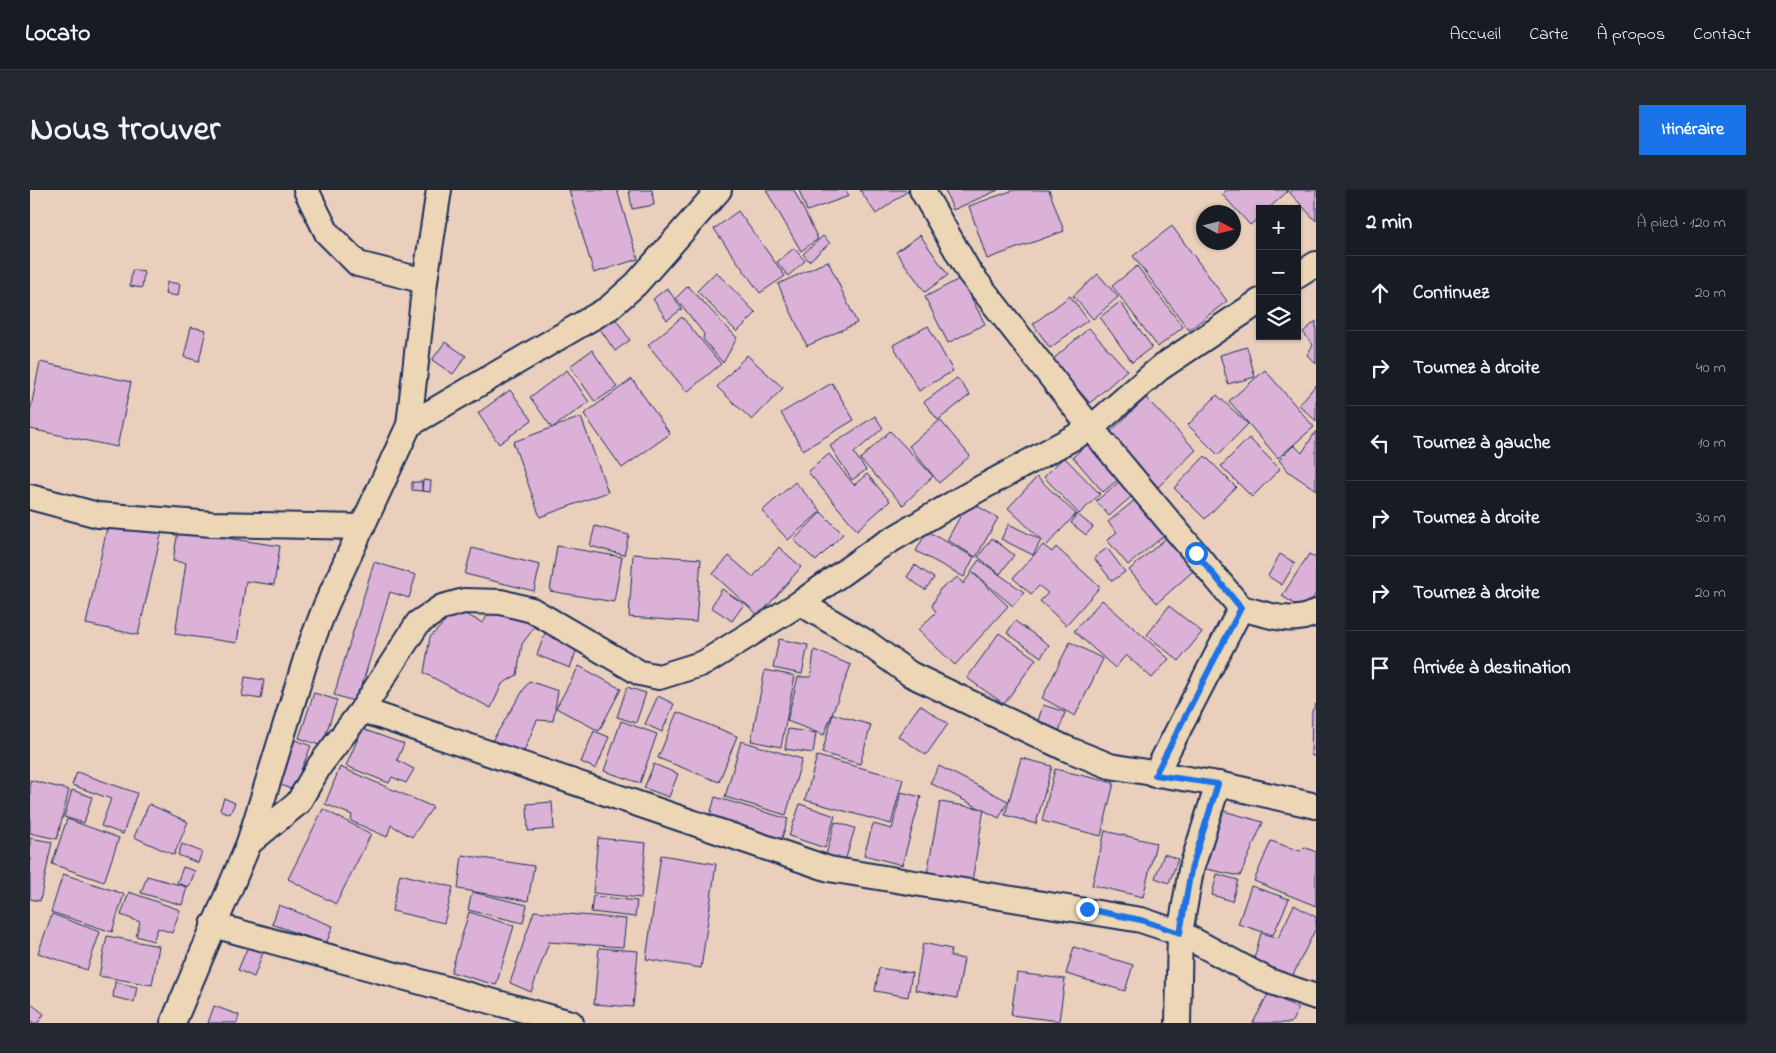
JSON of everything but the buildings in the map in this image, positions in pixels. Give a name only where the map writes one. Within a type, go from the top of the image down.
[{"type":"street","points":[[306,190],[327,233],[358,264],[425,281]]},
{"type":"street","points":[[173,1023],[249,843],[309,649],[409,425],[425,281],[439,190]]},
{"type":"street","points":[[409,425],[609,308],[636,284],[719,190]]},
{"type":"street","points":[[922,190],[969,272],[1091,428],[1241,608],[1290,620],[1305,618],[1316,612]]},
{"type":"street","points":[[1301,273],[1316,264]]},
{"type":"street","points":[[249,843],[298,803],[320,765],[362,710],[418,623],[442,607],[464,601],[501,602],[532,610],[640,673],[659,677],[704,663],[800,603],[876,548],[1091,428],[1160,368],[1256,304]]},
{"type":"street","points":[[30,497],[98,515],[212,524],[362,527]]},
{"type":"street","points":[[800,603],[866,642],[910,674],[1065,748],[1110,766],[1218,784],[1316,806]]},
{"type":"street","points":[[1155,775],[1241,608]]},
{"type":"street","points":[[362,710],[829,869],[1087,909],[1141,920],[1180,933],[1269,981],[1316,997]]},
{"type":"street","points":[[1178,1023],[1180,933],[1191,870],[1218,784]]},
{"type":"street","points":[[213,926],[570,1023]]},
{"type":"route","points":[[1087,909],[1141,920],[1180,933],[1191,870],[1218,784],[1155,775],[1241,608],[1196,553]]}]
